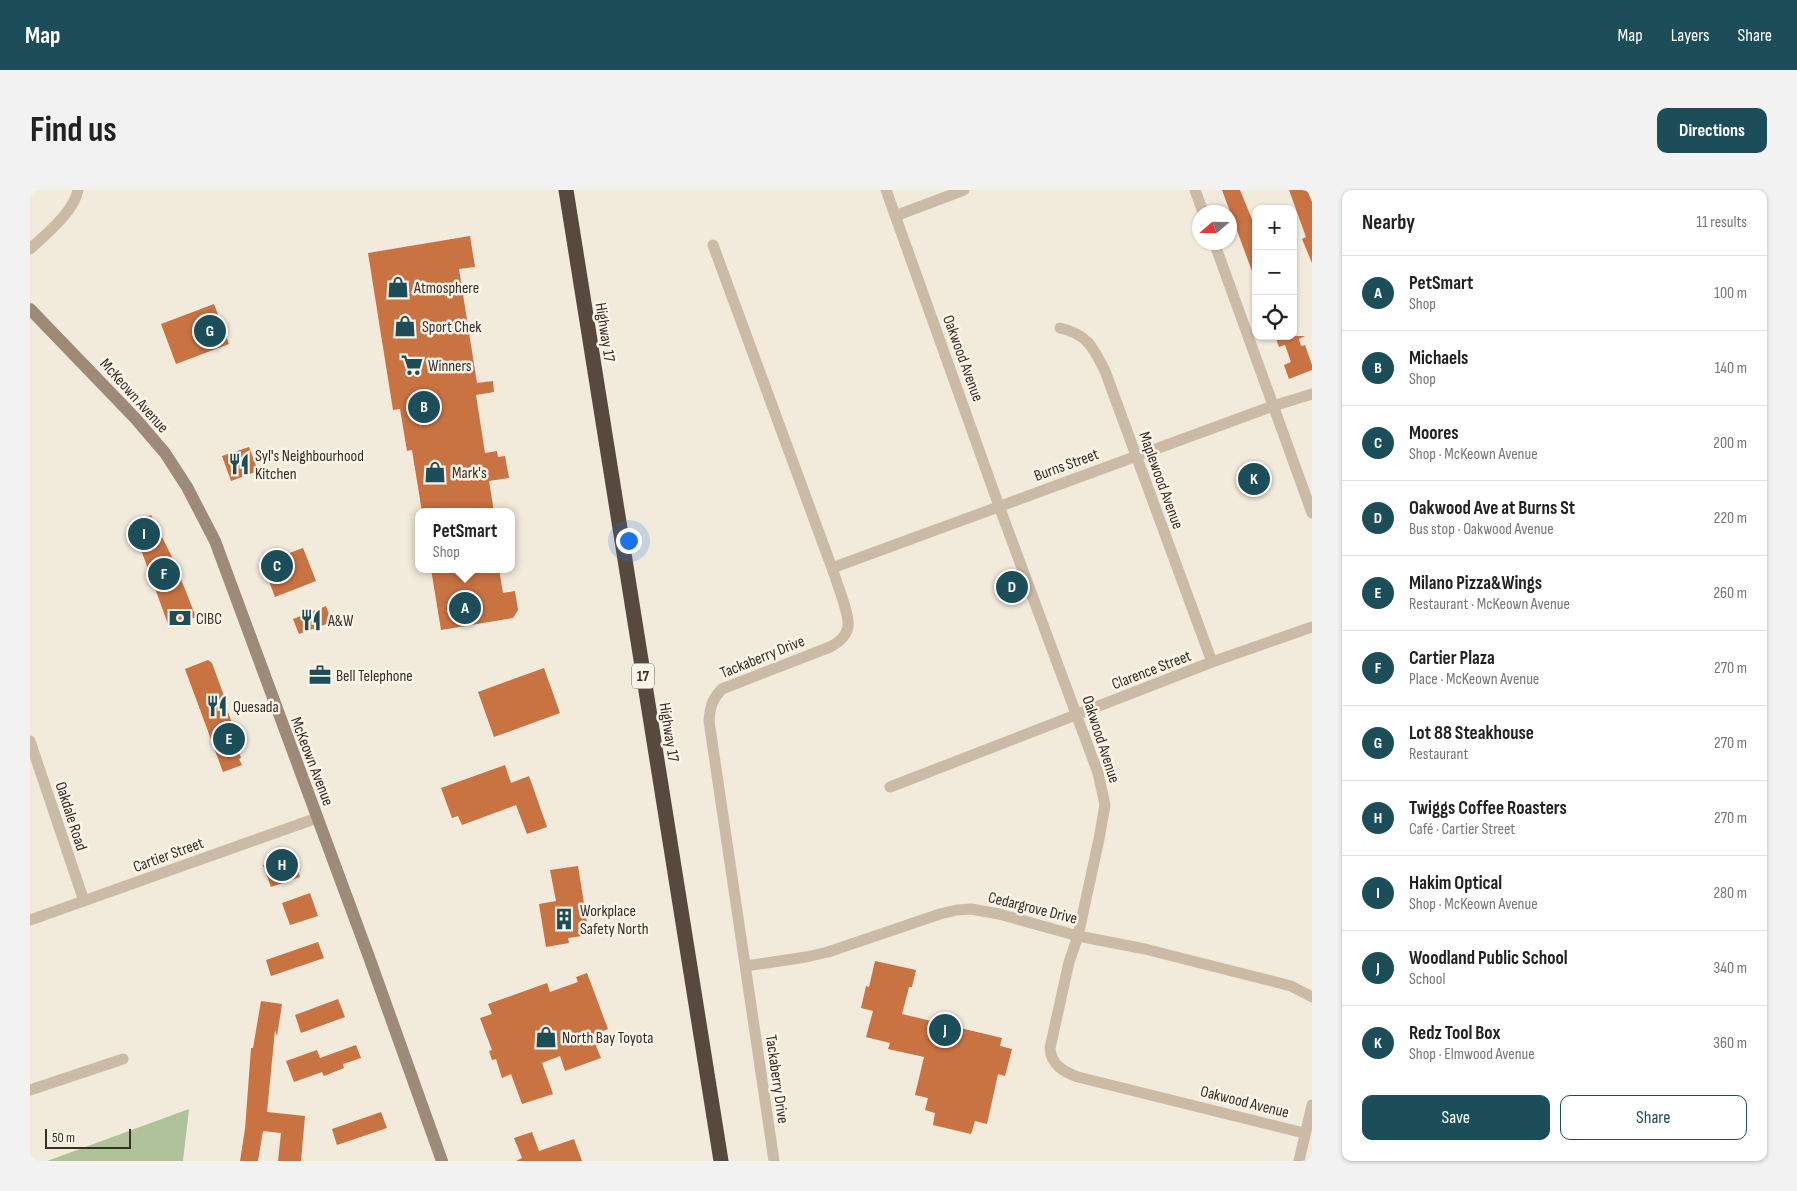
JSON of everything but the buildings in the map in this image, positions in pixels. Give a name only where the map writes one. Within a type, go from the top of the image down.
[{"type":"highway","name":"Highway 17","points":[[566,190],[721,1161]]},
{"type":"street","points":[[30,249],[61,220],[77,197],[78,190]]},
{"type":"street","name":"Oakwood Avenue","points":[[886,190],[999,506],[1078,714],[1098,773],[1105,805],[1078,936],[1069,962],[1050,1048],[1050,1056],[1064,1072],[1078,1077],[1304,1138]]},
{"type":"street","points":[[895,216],[964,190]]},
{"type":"street","points":[[1195,190],[1200,205]]},
{"type":"street","name":"Tackaberry Drive","points":[[713,245],[832,568],[849,626],[838,643],[730,684],[714,696],[711,703],[709,721],[774,1161]]},
{"type":"street","points":[[1217,250],[1312,513]]},
{"type":"street","name":"McKeown Avenue","points":[[30,309],[135,418],[165,453],[187,487],[214,541],[369,957],[442,1161]]},
{"type":"street","name":"Maplewood Avenue","points":[[1060,328],[1074,331],[1089,344],[1105,371],[1212,662]]},
{"type":"street","name":"Burns Street","points":[[832,568],[1273,406],[1312,394]]},
{"type":"street","name":"Clarence Street","points":[[890,787],[1212,662],[1312,627]]},
{"type":"street","name":"Oakdale Road","points":[[30,741],[33,758],[84,901]]},
{"type":"street","name":"Cartier Street","points":[[30,920],[317,818]]},
{"type":"street","name":"Cedargrove Drive","points":[[746,966],[806,958],[957,910],[970,909],[999,914],[1078,936],[1145,949],[1264,979],[1291,986],[1312,997]]},
{"type":"street","points":[[30,1090],[123,1059]]},
{"type":"street","points":[[1299,1161],[1312,1105]]},
{"type":"street","points":[[1304,1138],[1312,1152]]},
{"type":"green space","points":[[189,1109],[183,1161],[47,1161]]},
{"type":"place","name":"Atmosphere","points":[[398,287]]},
{"type":"place","name":"Sport Chek","points":[[405,326]]},
{"type":"place","name":"Lot 88 Steakhouse","points":[[210,331]]},
{"type":"place","name":"Winners","points":[[412,365]]},
{"type":"place","name":"Michaels","points":[[424,407]]},
{"type":"place","name":"Syl's Neighbourhood Kitchen","points":[[239,464]]},
{"type":"place","name":"Mark's","points":[[435,472]]},
{"type":"place","name":"Redz Tool Box","points":[[1254,479]]},
{"type":"place","name":"Hakim Optical","points":[[144,534]]},
{"type":"place","name":"Moores","points":[[277,566]]},
{"type":"place","name":"Cartier Plaza","points":[[164,574]]},
{"type":"place","name":"Oakwood Ave at Burns St","points":[[1012,587]]},
{"type":"place","name":"PetSmart","points":[[465,608]]},
{"type":"place","name":"CIBC","points":[[180,618]]},
{"type":"place","name":"A&W","points":[[311,620]]},
{"type":"place","name":"Bell Telephone","points":[[320,675]]},
{"type":"place","name":"Quesada","points":[[217,706]]},
{"type":"place","name":"Milano Pizza&Wings","points":[[229,739]]},
{"type":"place","name":"Twiggs Coffee Roasters","points":[[282,865]]},
{"type":"place","name":"Workplace Safety North","points":[[564,919]]},
{"type":"place","name":"Woodland Public School","points":[[945,1030]]},
{"type":"place","name":"North Bay Toyota","points":[[546,1037]]}]
